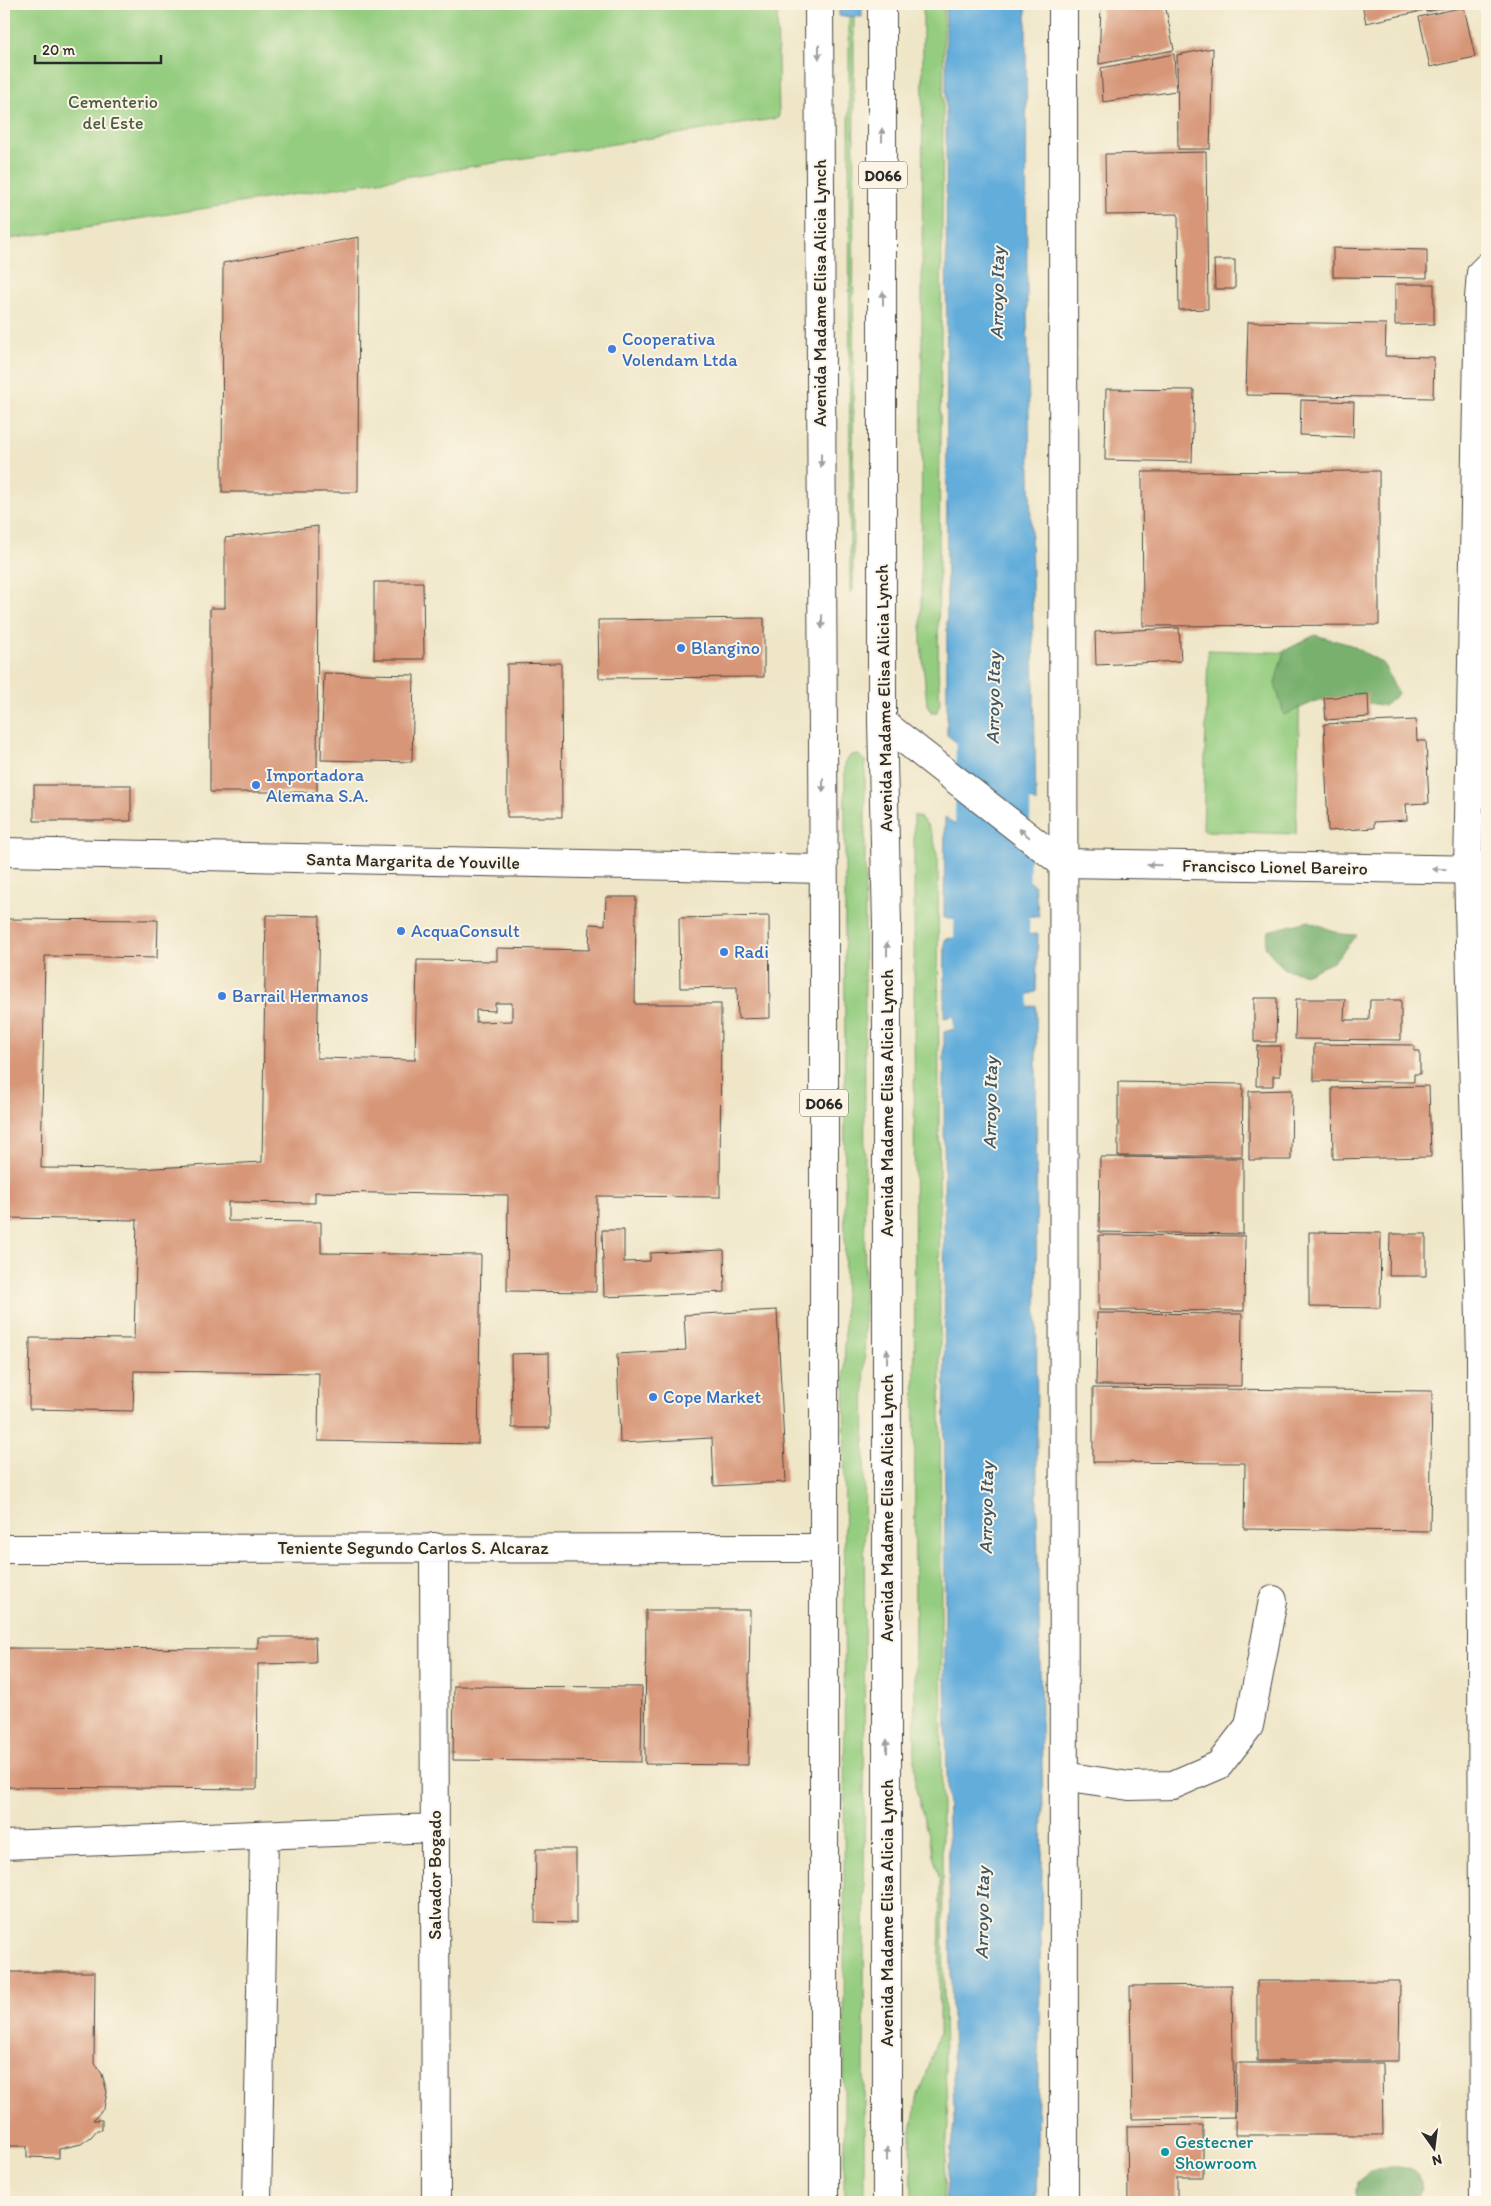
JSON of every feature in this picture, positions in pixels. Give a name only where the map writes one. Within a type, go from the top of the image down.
[{"type":"main road","name":"Avenida Madame Elisa Alicia Lynch","points":[[819,4],[823,869],[824,2202]]},
{"type":"main road","name":"Avenida Madame Elisa Alicia Lynch","points":[[882,4],[882,722],[888,923],[887,2202]]},
{"type":"main road","points":[[1064,4],[1062,863],[1064,2202]]},
{"type":"main road","points":[[1484,2202],[1484,1357],[1478,870],[1479,298],[1481,273],[1487,267]]},
{"type":"main road","points":[[882,722],[1062,863]]},
{"type":"main road","name":"Santa Margarita de Youville","points":[[4,852],[823,869]]},
{"type":"main road","name":"Francisco Lionel Bareiro","points":[[1062,863],[1478,870]]},
{"type":"main road","name":"Salvador Bogado","points":[[434,1547],[436,2202]]},
{"type":"main road","name":"Teniente Segundo Carlos S. Alcaraz","points":[[4,1549],[823,1548]]},
{"type":"main road","points":[[1064,1776],[1129,1786],[1174,1785],[1219,1765],[1249,1726],[1273,1600]]},
{"type":"main road","points":[[4,1845],[435,1828]]},
{"type":"main road","points":[[256,2202],[264,1835]]},
{"type":"green space","name":"Cementerio del Este","points":[[4,4],[777,4],[779,118],[4,240]]},
{"type":"green space","points":[[849,4],[854,4],[853,590],[850,593]]},
{"type":"green space","points":[[923,4],[944,4],[938,668],[940,702],[937,712],[931,712],[927,704],[921,643]]},
{"type":"green space","points":[[1315,635],[1351,645],[1383,663],[1398,694],[1384,706],[1351,699],[1316,701],[1284,715],[1275,683],[1284,651]]},
{"type":"green space","points":[[1208,650],[1301,653],[1296,834],[1203,831]]},
{"type":"green space","points":[[851,755],[859,755],[865,761],[864,2202],[844,2202],[845,763]]},
{"type":"green space","points":[[914,815],[929,827],[938,860],[942,1845],[945,2068],[948,2125],[943,2202],[912,2202],[911,2131],[918,2095],[939,2034],[940,1881],[915,1786]]},
{"type":"green space","points":[[1309,921],[1341,934],[1357,935],[1333,962],[1307,974],[1284,969],[1265,947],[1268,931]]},
{"type":"green space","points":[[1389,2167],[1409,2169],[1418,2175],[1421,2184],[1419,2192],[1414,2199],[1393,2204],[1359,2202],[1355,2200],[1357,2182],[1371,2171]]},
{"type":"water","points":[[839,4],[862,4],[862,17],[839,16]]},
{"type":"water","points":[[946,4],[1026,4],[1027,305],[1036,803],[947,735]]},
{"type":"water","points":[[945,817],[1034,885],[1039,916],[944,918]]},
{"type":"water","points":[[1038,934],[1036,992],[959,1015],[958,1027],[1036,1005],[1037,1513],[1043,1811],[1036,2202],[945,2202],[954,2122],[945,1678],[944,1032],[957,1028],[957,1015],[944,1018],[945,939]]},
{"type":"building","points":[[1101,4],[1165,4],[1174,50],[1099,64]]},
{"type":"building","points":[[1362,4],[1420,4],[1422,11],[1366,23]]},
{"type":"building","points":[[1424,4],[1458,4],[1458,5],[1426,12]]},
{"type":"building","points":[[1464,7],[1475,57],[1430,67],[1419,17]]},
{"type":"building","points":[[1213,48],[1210,149],[1178,149],[1177,55]]},
{"type":"building","points":[[1174,54],[1176,91],[1103,102],[1101,68]]},
{"type":"building","points":[[1206,152],[1208,309],[1179,310],[1178,214],[1106,215],[1105,154]]},
{"type":"building","points":[[359,237],[358,492],[222,492],[223,263]]},
{"type":"building","points":[[1333,248],[1427,250],[1427,278],[1333,277]]},
{"type":"building","points":[[1214,260],[1235,260],[1235,289],[1215,289]]},
{"type":"building","points":[[1395,284],[1434,284],[1434,324],[1395,325]]},
{"type":"building","points":[[1248,322],[1386,324],[1385,356],[1434,357],[1433,398],[1246,395]]},
{"type":"building","points":[[1106,389],[1194,390],[1192,462],[1105,460]]},
{"type":"building","points":[[1301,400],[1354,402],[1353,437],[1300,435]]},
{"type":"building","points":[[1379,471],[1379,625],[1143,626],[1142,472]]},
{"type":"building","points":[[318,526],[317,792],[210,792],[210,608],[225,608],[225,538]]},
{"type":"building","points":[[374,582],[423,582],[424,659],[374,659]]},
{"type":"building","name":"Blangino","points":[[764,618],[764,677],[599,678],[598,620]]},
{"type":"building","points":[[1179,628],[1181,661],[1096,665],[1095,632]]},
{"type":"building","points":[[561,663],[562,817],[507,817],[507,664]]},
{"type":"building","points":[[324,673],[414,675],[412,762],[321,760]]},
{"type":"building","points":[[1368,694],[1369,717],[1326,720],[1324,698]]},
{"type":"building","points":[[1416,720],[1417,741],[1426,741],[1429,803],[1406,804],[1407,820],[1374,822],[1374,828],[1328,831],[1324,724]]},
{"type":"building","points":[[34,785],[131,785],[131,821],[34,821]]},
{"type":"building","points":[[606,897],[636,897],[635,1004],[721,1004],[720,1197],[597,1196],[596,1292],[507,1291],[508,1195],[315,1192],[315,1203],[228,1202],[228,1221],[321,1222],[321,1253],[481,1255],[478,1444],[318,1441],[319,1373],[134,1371],[133,1411],[29,1409],[30,1338],[134,1339],[137,1220],[4,1218],[4,919],[158,920],[157,958],[45,956],[41,1168],[137,1169],[262,1162],[266,915],[320,916],[317,1058],[415,1060],[417,960],[497,961],[497,948],[589,950],[590,924],[605,925]],"holes":[[[495,1003],[512,1003],[512,1021],[476,1022],[476,1010],[495,1011]]]},
{"type":"building","name":"Radi","points":[[769,916],[770,1018],[738,1019],[737,987],[680,988],[679,918]]},
{"type":"building","points":[[1254,998],[1277,998],[1276,1042],[1254,1042]]},
{"type":"building","points":[[1296,999],[1345,999],[1344,1020],[1369,1020],[1370,1000],[1401,1000],[1401,1040],[1295,1039]]},
{"type":"building","points":[[1314,1044],[1414,1045],[1414,1051],[1420,1051],[1420,1074],[1414,1074],[1414,1082],[1314,1081]]},
{"type":"building","points":[[1257,1046],[1281,1046],[1280,1076],[1273,1076],[1273,1086],[1256,1086]]},
{"type":"building","points":[[1118,1082],[1243,1084],[1242,1156],[1118,1156]]},
{"type":"building","points":[[1429,1086],[1431,1157],[1333,1159],[1332,1088]]},
{"type":"building","points":[[1292,1090],[1291,1160],[1249,1160],[1249,1091]]},
{"type":"building","points":[[1100,1157],[1243,1158],[1243,1234],[1099,1232]]},
{"type":"building","points":[[602,1230],[624,1230],[624,1262],[650,1261],[650,1253],[724,1250],[725,1292],[604,1297]]},
{"type":"building","points":[[1309,1232],[1381,1233],[1380,1308],[1309,1307]]},
{"type":"building","points":[[1390,1234],[1426,1234],[1426,1276],[1389,1276]]},
{"type":"building","points":[[1099,1235],[1245,1236],[1244,1311],[1099,1310]]},
{"type":"building","points":[[777,1310],[786,1482],[714,1486],[712,1438],[620,1443],[617,1354],[686,1350],[684,1315]]},
{"type":"building","points":[[1097,1313],[1242,1314],[1241,1386],[1096,1385]]},
{"type":"building","points":[[549,1353],[550,1428],[512,1428],[511,1354]]},
{"type":"building","points":[[1093,1388],[1432,1391],[1430,1531],[1244,1529],[1245,1463],[1093,1462]]},
{"type":"building","points":[[646,1610],[750,1610],[748,1765],[645,1764]]},
{"type":"building","points":[[258,1637],[315,1637],[316,1663],[258,1664],[257,1789],[4,1787],[4,1648],[258,1649]]},
{"type":"building","points":[[454,1686],[642,1687],[641,1762],[453,1760]]},
{"type":"building","points":[[536,1849],[576,1849],[576,1923],[535,1922]]},
{"type":"building","points":[[4,1972],[95,1972],[94,2062],[102,2074],[107,2092],[104,2108],[93,2120],[102,2120],[102,2130],[97,2130],[81,2144],[59,2149],[59,2158],[27,2157],[27,2146],[4,2146]]},
{"type":"building","points":[[1257,1981],[1400,1981],[1399,2061],[1257,2061]]},
{"type":"building","points":[[1232,1985],[1234,2117],[1132,2119],[1130,1986]]},
{"type":"building","points":[[1236,2063],[1382,2063],[1383,2135],[1235,2135]]},
{"type":"building","name":"Gestecner Showroom","points":[[1203,2125],[1203,2177],[1177,2177],[1177,2202],[1128,2202],[1127,2126]]},
{"type":"waterway","name":"Arroyo Itay","points":[[990,1121],[994,666]]},
{"type":"place","name":"Cooperativa Volendam Ltda","points":[[612,349]]},
{"type":"place","name":"Blangino","points":[[681,648]]},
{"type":"place","name":"Importadora Alemana S.A.","points":[[256,785]]},
{"type":"place","name":"AcquaConsult","points":[[401,931]]},
{"type":"place","name":"Radi","points":[[724,952]]},
{"type":"place","name":"Barrail Hermanos","points":[[222,996]]},
{"type":"place","name":"Cope Market","points":[[653,1397]]},
{"type":"place","name":"Gestecner Showroom","points":[[1165,2152]]}]
